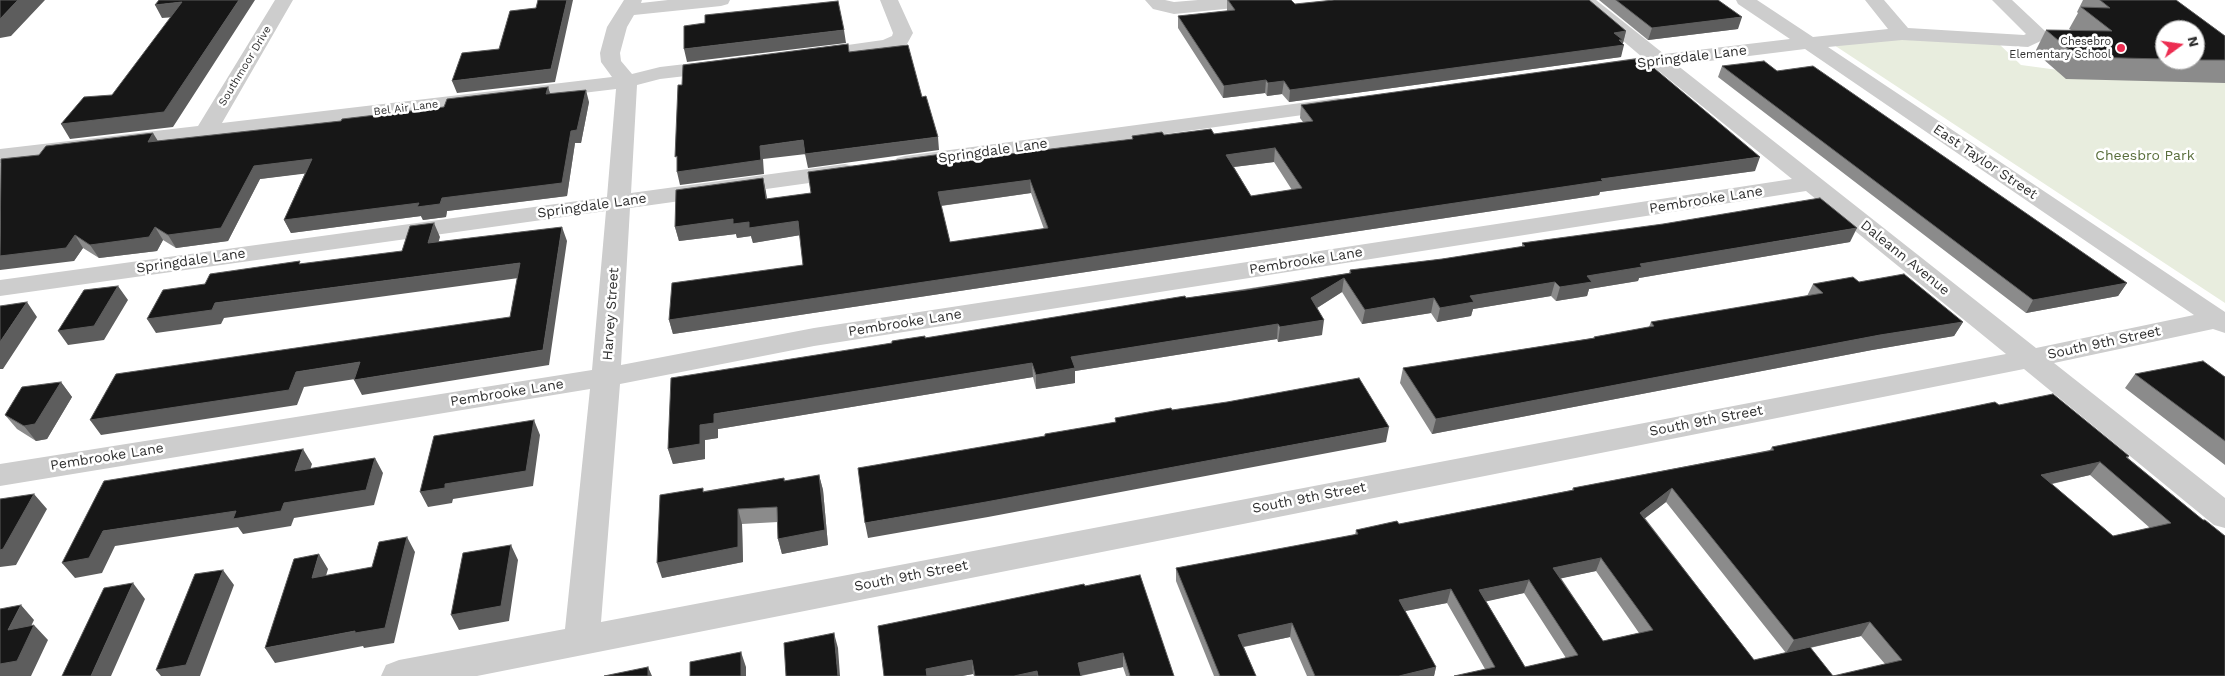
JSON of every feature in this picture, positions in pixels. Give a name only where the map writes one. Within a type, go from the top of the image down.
[{"type":"street","name":"Southmoor Drive","points":[[206,131],[284,0]]},
{"type":"street","points":[[627,81],[611,62],[610,53],[617,26],[630,5],[721,0]]},
{"type":"street","points":[[794,57],[871,48],[896,43],[903,33],[889,0]]},
{"type":"street","points":[[1155,1],[1166,7],[1183,8],[1255,0]]},
{"type":"street","name":"Daleann Avenue","points":[[1584,0],[2225,516]]},
{"type":"street","name":"East Taylor Street","points":[[1746,0],[2222,321]]},
{"type":"street","points":[[1874,0],[1902,34]]},
{"type":"street","name":"Springdale Lane","points":[[1590,70],[1809,42],[1902,34],[2028,41],[2038,35],[2001,0]]},
{"type":"street","name":"Bel Air Lane","points":[[0,156],[627,81],[660,73],[737,64]]},
{"type":"street","name":"Harvey Street","points":[[582,640],[606,377],[627,81]]},
{"type":"street","name":"Springdale Lane","points":[[0,288],[1362,101]]},
{"type":"street","name":"Pembrooke Lane","points":[[0,474],[606,377],[814,337],[1813,183]]},
{"type":"street","name":"South 9th Street","points":[[399,676],[2222,321]]},
{"type":"green space","name":"Cheesbro Park","points":[[1915,35],[1998,43],[2021,65],[2088,74],[2225,83],[2225,303],[1834,45]]},
{"type":"building","points":[[0,0],[18,0],[0,19]]},
{"type":"building","points":[[159,0],[239,0],[164,112],[61,124],[84,97],[112,95],[182,2],[155,5]]},
{"type":"building","points":[[538,0],[567,0],[551,69],[452,81],[462,53],[499,49],[510,11],[536,8]]},
{"type":"building","points":[[1228,0],[1291,0],[1295,4],[1334,0],[1589,0],[1626,31],[1614,33],[1623,40],[1619,40],[1624,45],[1290,90],[1284,81],[1268,83],[1266,80],[1224,86],[1178,16],[1235,10]]},
{"type":"building","points":[[1616,0],[1718,0],[1742,17],[1652,28]]},
{"type":"building","points":[[2100,0],[2176,0],[2203,20],[2155,20],[2155,59],[2078,57],[2046,30],[2112,31],[2081,7],[2110,8]]},
{"type":"building","points":[[838,1],[844,30],[684,49],[684,26],[705,23],[705,15]]},
{"type":"building","points":[[2205,21],[2225,36],[2225,60],[2205,60]]},
{"type":"building","points":[[848,44],[849,52],[908,45],[922,97],[926,96],[938,137],[805,154],[803,140],[760,146],[761,160],[677,172],[677,156],[675,157],[678,85],[682,85],[683,65]]},
{"type":"building","points":[[1642,58],[1760,157],[1601,179],[1603,181],[669,320],[672,283],[803,265],[798,221],[749,228],[749,222],[733,224],[733,219],[675,227],[676,190],[763,178],[766,199],[811,193],[808,172],[942,154],[944,162],[1133,139],[1132,136],[1162,132],[1164,135],[1211,129],[1214,134],[1313,121],[1301,105]],"holes":[[[1275,148],[1302,188],[1251,196],[1226,155]],[[1030,180],[1048,228],[950,242],[938,192]]]},
{"type":"building","points":[[1764,61],[1777,71],[1813,66],[2127,283],[2033,300],[1722,66]]},
{"type":"building","points":[[548,87],[546,94],[586,90],[577,130],[571,131],[562,183],[442,198],[440,204],[417,207],[419,203],[284,220],[312,159],[254,166],[221,228],[168,235],[155,227],[149,237],[90,245],[75,235],[66,248],[0,256],[1,159],[39,155],[46,146],[153,133],[148,142],[341,121],[342,119],[444,107],[447,99]]},
{"type":"building","points":[[1820,198],[1857,228],[1640,264],[1642,267],[1587,276],[1592,282],[1560,287],[1555,282],[1470,296],[1474,302],[1440,308],[1434,298],[1365,310],[1344,278],[1311,298],[1324,320],[1280,327],[1278,324],[1071,357],[1075,368],[1036,375],[1032,363],[714,414],[714,423],[700,425],[700,444],[668,449],[671,378],[892,343],[892,341],[925,336],[925,338],[1185,296],[1186,298],[1246,290],[1351,273],[1350,270],[1442,259],[1525,246],[1522,243],[1663,224]]},
{"type":"building","points":[[434,223],[428,243],[562,227],[543,350],[354,380],[360,362],[296,372],[289,390],[90,420],[116,374],[510,317],[520,263],[215,303],[212,310],[147,319],[163,290],[205,284],[210,274],[300,261],[299,264],[402,251],[410,226]]},
{"type":"building","points":[[1904,274],[1963,322],[1880,335],[1436,419],[1403,368],[1595,338],[1654,326],[1651,322],[1823,293],[1813,284],[1853,277],[1859,282]]},
{"type":"building","points":[[118,286],[94,326],[58,331],[84,290]]},
{"type":"building","points":[[27,302],[0,342],[0,306]]},
{"type":"building","points":[[2203,361],[2225,377],[2225,441],[2135,374]]},
{"type":"building","points":[[1359,378],[1389,427],[865,523],[858,468],[1045,436],[1045,434],[1116,422],[1115,418],[1171,408],[1172,410],[1227,402]]},
{"type":"building","points":[[61,382],[35,424],[24,426],[5,415],[22,387]]},
{"type":"building","points":[[2053,394],[2129,456],[2126,457],[2225,536],[2225,676],[1833,676],[1454,676],[1495,667],[1451,589],[1399,600],[1436,667],[1399,676],[1315,676],[1292,623],[1238,635],[1256,676],[1220,676],[1176,568],[1358,534],[1356,530],[1397,521],[1399,524],[1574,490],[1573,488],[1774,450],[1772,447],[1995,402],[1999,405]],"holes":[[[2100,462],[2171,523],[2113,536],[2041,475]],[[1672,488],[1794,640],[1870,622],[1902,660],[1833,676],[1810,647],[1754,660],[1640,513]],[[1601,558],[1653,630],[1603,641],[1553,568]],[[1529,580],[1578,655],[1525,667],[1479,590]]]},
{"type":"building","points":[[534,420],[526,471],[445,484],[445,488],[420,492],[434,436]]},
{"type":"building","points":[[303,449],[295,471],[375,458],[366,490],[284,503],[281,511],[233,519],[236,511],[103,531],[89,558],[62,563],[104,481]]},
{"type":"building","points":[[819,475],[825,530],[778,539],[777,507],[738,509],[738,547],[657,563],[660,495],[703,488],[703,492],[784,478],[784,481]]},
{"type":"building","points":[[34,494],[3,549],[0,550],[0,499]]},
{"type":"building","points":[[407,537],[385,628],[355,633],[355,631],[265,648],[294,559],[319,554],[312,578],[372,567],[379,542]]},
{"type":"building","points":[[511,545],[501,606],[451,615],[463,553]]},
{"type":"building","points":[[223,570],[186,665],[156,670],[195,574]]},
{"type":"building","points":[[1140,575],[1174,676],[1130,676],[1123,653],[1078,663],[1081,676],[1038,676],[1037,671],[1014,676],[975,676],[972,660],[926,669],[927,676],[884,676],[878,626],[1084,584],[1085,586]]},
{"type":"building","points":[[133,583],[91,676],[62,676],[104,588]]},
{"type":"building","points":[[21,605],[8,630],[34,625],[17,661],[0,664],[0,609]]},
{"type":"building","points":[[834,633],[838,676],[786,676],[784,643]]},
{"type":"building","points":[[741,652],[741,676],[690,676],[690,662]]},
{"type":"building","points":[[648,667],[648,676],[604,676]]},
{"type":"place","name":"Chesebro Elementary School","points":[[2121,48]]}]
